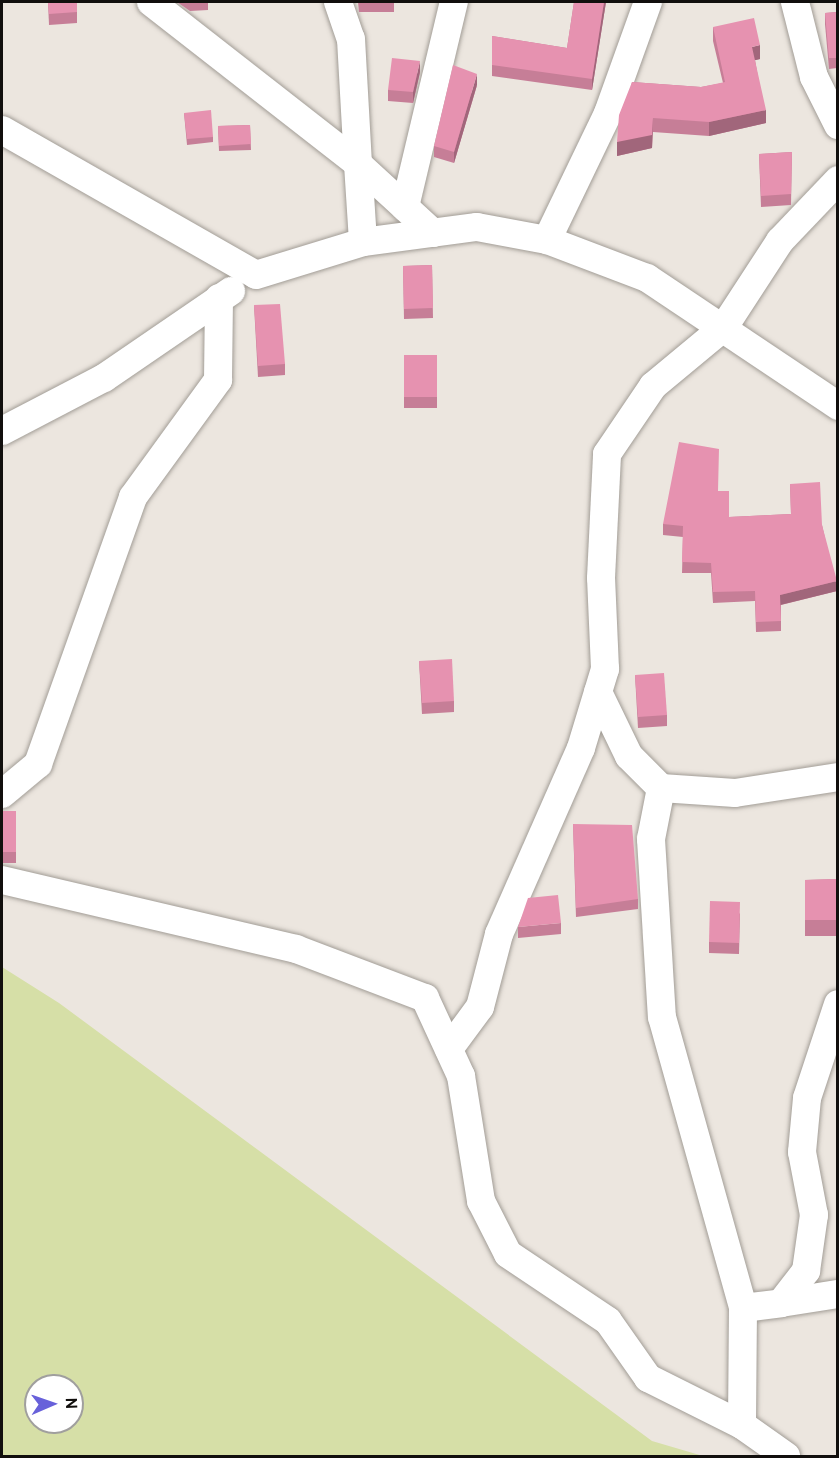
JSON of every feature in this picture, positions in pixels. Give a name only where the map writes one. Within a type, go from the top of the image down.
[{"type":"street","points":[[151,2],[358,164],[433,233]]},
{"type":"street","points":[[338,2],[351,39],[363,242]]},
{"type":"street","points":[[405,207],[454,2]]},
{"type":"street","points":[[547,240],[608,113],[648,2]]},
{"type":"street","points":[[795,2],[814,77],[837,125]]},
{"type":"street","points":[[2,130],[256,275]]},
{"type":"street","points":[[448,1049],[480,1007],[499,934],[581,748],[605,669],[601,578],[607,454],[653,386],[724,327],[780,241],[837,180]]},
{"type":"street","points":[[2,431],[104,378],[256,275],[363,242],[477,227],[547,240],[647,279],[724,327],[837,406]]},
{"type":"street","points":[[2,794],[38,764],[132,497],[218,380],[219,298]]},
{"type":"street","points":[[598,692],[629,756],[662,788],[735,793],[837,777]]},
{"type":"street","points":[[662,788],[651,839],[662,1017],[743,1308],[742,1425]]},
{"type":"street","points":[[2,880],[296,949],[367,974],[425,998],[461,1076],[481,1201],[508,1254],[608,1321],[648,1378],[742,1425],[786,1456]]},
{"type":"street","points":[[781,1303],[806,1271],[814,1215],[802,1152],[807,1098],[837,1004]]},
{"type":"street","points":[[743,1308],[837,1294]]},
{"type":"green space","points":[[2,967],[59,1003],[652,1441],[703,1456],[2,1456]]},
{"type":"building","points":[[48,2],[77,2],[77,12],[49,14]]},
{"type":"building","points":[[574,2],[604,2],[592,79],[492,65],[492,36],[567,48]]},
{"type":"building","points":[[837,12],[837,58],[829,58],[825,13]]},
{"type":"building","points":[[754,18],[760,45],[752,47],[766,110],[709,122],[653,118],[652,135],[617,142],[619,115],[632,82],[701,87],[725,82],[713,27]]},
{"type":"building","points":[[392,58],[420,61],[413,92],[388,90]]},
{"type":"building","points":[[453,65],[477,74],[454,152],[434,146]]},
{"type":"building","points":[[211,110],[213,137],[187,139],[184,113]]},
{"type":"building","points":[[250,125],[251,144],[219,146],[218,126]]},
{"type":"building","points":[[792,152],[791,194],[761,196],[759,154]]},
{"type":"building","points":[[432,265],[433,308],[404,309],[403,266]]},
{"type":"building","points":[[280,304],[285,364],[258,366],[254,305]]},
{"type":"building","points":[[404,355],[437,355],[437,397],[404,397]]},
{"type":"building","points":[[679,442],[719,449],[718,491],[729,491],[729,517],[791,514],[790,484],[820,482],[822,525],[837,581],[780,595],[781,621],[756,622],[755,591],[713,592],[711,563],[682,562],[683,526],[663,524]]},
{"type":"building","points":[[452,659],[454,701],[422,703],[419,661]]},
{"type":"building","points":[[664,673],[667,715],[638,717],[635,675]]},
{"type":"building","points":[[2,811],[16,811],[16,852],[2,852]]},
{"type":"building","points":[[573,824],[632,825],[638,899],[576,908]]},
{"type":"building","points":[[837,879],[837,920],[805,920],[805,880]]},
{"type":"building","points":[[558,895],[561,923],[518,927],[528,898]]},
{"type":"building","points":[[710,901],[740,902],[739,943],[709,942]]}]
